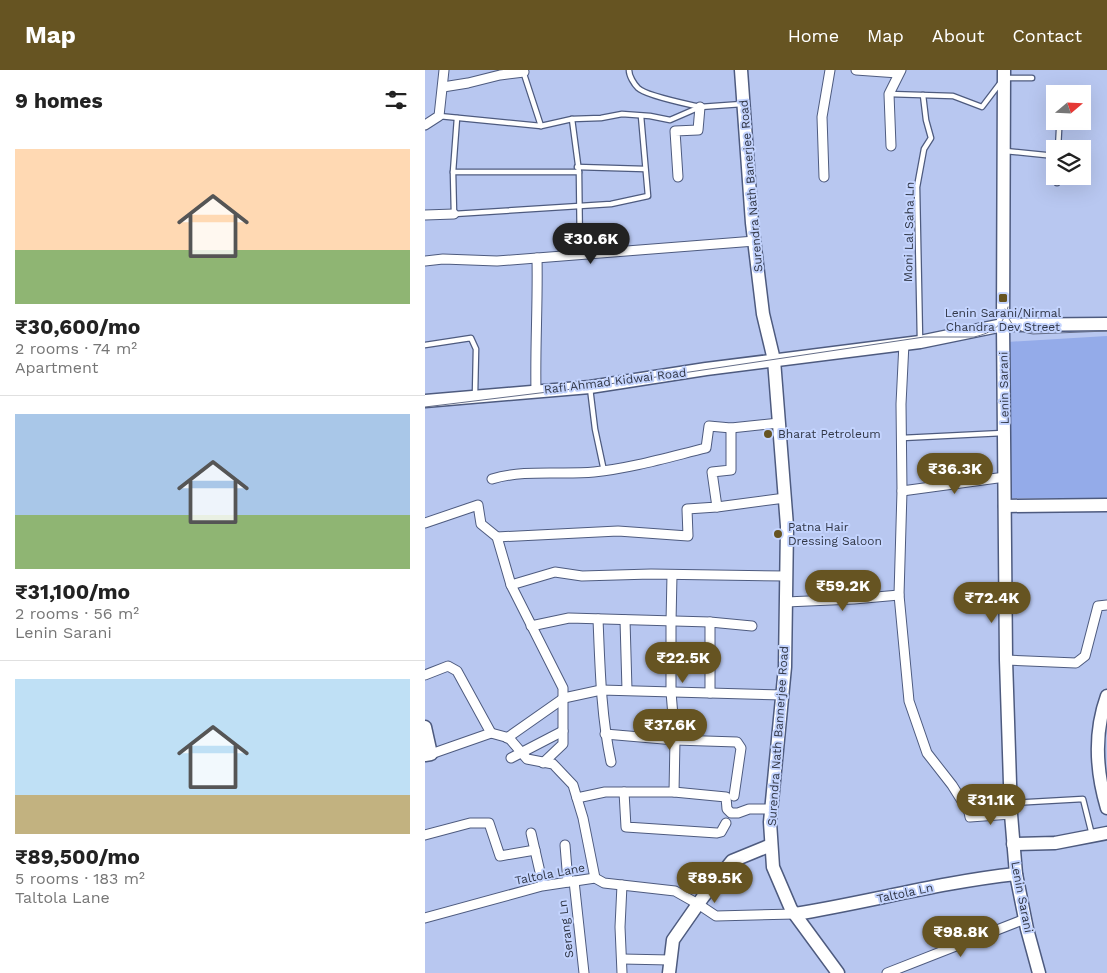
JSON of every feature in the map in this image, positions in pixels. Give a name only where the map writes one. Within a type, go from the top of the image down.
[{"type":"main road","name":"Surendra Nath Banerjee Road","points":[[741,70],[751,223],[755,241],[763,314],[774,360]]},
{"type":"main road","name":"Lenin Sarani","points":[[1004,74],[1003,325],[1006,660],[1011,808],[1016,874],[1039,973]]},
{"type":"main road","name":"Rafi Ahmad Kidwai Road","points":[[425,401],[590,386],[920,342],[1003,325],[1107,324]]},
{"type":"main road","name":"Surendra Nath Bannerjee Road","points":[[774,360],[787,526],[783,694],[770,822],[773,867],[795,914],[838,973]]},
{"type":"main road","points":[[1005,506],[1107,505]]},
{"type":"main road","points":[[1107,696],[1102,710],[1103,795],[1107,808]]},
{"type":"main road","points":[[425,727],[428,754]]},
{"type":"main road","points":[[1013,844],[1055,843],[1107,833]]},
{"type":"main road","points":[[670,966],[673,940],[698,904],[732,861],[771,845]]},
{"type":"main road","name":"Taltola Ln","points":[[795,914],[978,878],[1016,874]]},
{"type":"street","points":[[425,125],[439,116],[444,70]]},
{"type":"street","points":[[824,177],[822,117],[830,70]]},
{"type":"street","points":[[856,70],[900,71],[889,94],[891,146]]},
{"type":"street","points":[[443,87],[523,71]]},
{"type":"street","points":[[678,177],[675,131],[698,130],[700,107]]},
{"type":"street","points":[[425,215],[454,214]]},
{"type":"street","points":[[425,261],[443,259],[497,261],[755,241]]},
{"type":"street","points":[[536,391],[537,258]]},
{"type":"street","points":[[905,343],[901,404],[902,490],[899,595],[909,701],[927,753],[952,785],[969,812],[970,817],[1011,808]]},
{"type":"street","points":[[492,479],[509,474],[604,471],[706,448],[709,426],[731,428],[779,423]]},
{"type":"street","points":[[717,507],[712,472],[731,470],[731,428]]},
{"type":"street","points":[[902,490],[1005,477]]},
{"type":"street","points":[[497,537],[618,531],[688,536],[687,509],[785,498]]},
{"type":"street","points":[[425,523],[478,505],[481,524],[497,537],[511,585],[563,688],[563,744],[543,762]]},
{"type":"street","points":[[511,585],[555,572],[582,576],[786,576]]},
{"type":"street","points":[[672,575],[671,692],[675,740],[674,792]]},
{"type":"street","points":[[786,602],[899,595]]},
{"type":"street","points":[[1006,660],[1076,663],[1085,656],[1098,606],[1107,605]]},
{"type":"street","points":[[531,626],[569,618],[710,622],[752,626]]},
{"type":"street","points":[[598,619],[601,690],[605,734],[611,762]]},
{"type":"street","points":[[625,620],[627,690]]},
{"type":"street","points":[[710,622],[710,693]]},
{"type":"street","points":[[425,675],[448,666],[457,671],[491,733]]},
{"type":"street","points":[[507,738],[564,698],[601,690],[783,694]]},
{"type":"street","points":[[511,758],[522,754],[563,731]]},
{"type":"street","points":[[428,754],[491,733],[507,738],[527,759],[553,764],[573,784],[595,878]]},
{"type":"street","points":[[605,734],[675,740],[737,742],[741,748],[735,796]]},
{"type":"street","points":[[577,798],[605,792],[674,792],[726,797],[727,808],[731,813],[738,813],[749,809],[771,810]]},
{"type":"street","points":[[625,792],[626,827],[717,833],[721,832],[726,823]]},
{"type":"street","points":[[425,834],[470,823],[489,823],[500,856],[535,850]]},
{"type":"street","points":[[531,833],[543,886]]},
{"type":"street","name":"Serang Ln","points":[[565,845],[584,973]]},
{"type":"street","name":"Taltola Lane","points":[[425,918],[543,886],[595,878],[604,883],[675,891],[715,916],[795,914]]},
{"type":"street","points":[[622,885],[622,973]]},
{"type":"street","points":[[887,973],[1025,918]]},
{"type":"street","points":[[622,959],[670,966]]},
{"type":"lane","points":[[629,70],[629,74],[638,89],[663,98],[700,107],[743,104]]},
{"type":"lane","points":[[523,71],[541,126]]},
{"type":"lane","points":[[889,94],[953,96],[982,107],[1004,74],[1031,78]]},
{"type":"lane","name":"Moni Lal Saha Ln","points":[[920,342],[917,187],[924,149],[931,138],[926,120],[923,96]]},
{"type":"lane","points":[[439,116],[541,126],[572,119],[601,118],[622,114],[660,117],[670,120],[700,107]]},
{"type":"lane","points":[[457,118],[453,172],[454,214],[611,204],[647,196],[641,116]]},
{"type":"lane","points":[[572,119],[578,169],[580,254]]},
{"type":"lane","points":[[1058,140],[1059,130]]},
{"type":"lane","points":[[1005,151],[1046,155]]},
{"type":"lane","points":[[453,172],[645,169]]},
{"type":"lane","points":[[425,344],[471,338],[476,349],[475,395]]},
{"type":"lane","points":[[590,386],[595,429],[604,471]]},
{"type":"lane","points":[[902,438],[1004,433]]},
{"type":"lane","points":[[1011,808],[1083,799],[1092,836]]},
{"type":"shaded area","points":[[1107,336],[1107,498],[1007,498],[1007,342]]},
{"type":"tram line","points":[[425,407],[589,387],[924,337],[974,337],[996,327],[1004,319],[1008,307]]},
{"type":"tram line","points":[[1005,309],[1015,327],[1027,333],[1107,331]]},
{"type":"place","name":"Lenin Sarani/Nirmal Chandra Dev Street","points":[[1003,298]]},
{"type":"place","name":"Bharat Petroleum","points":[[768,434]]},
{"type":"place","name":"Patna Hair Dressing Saloon","points":[[778,534]]}]
